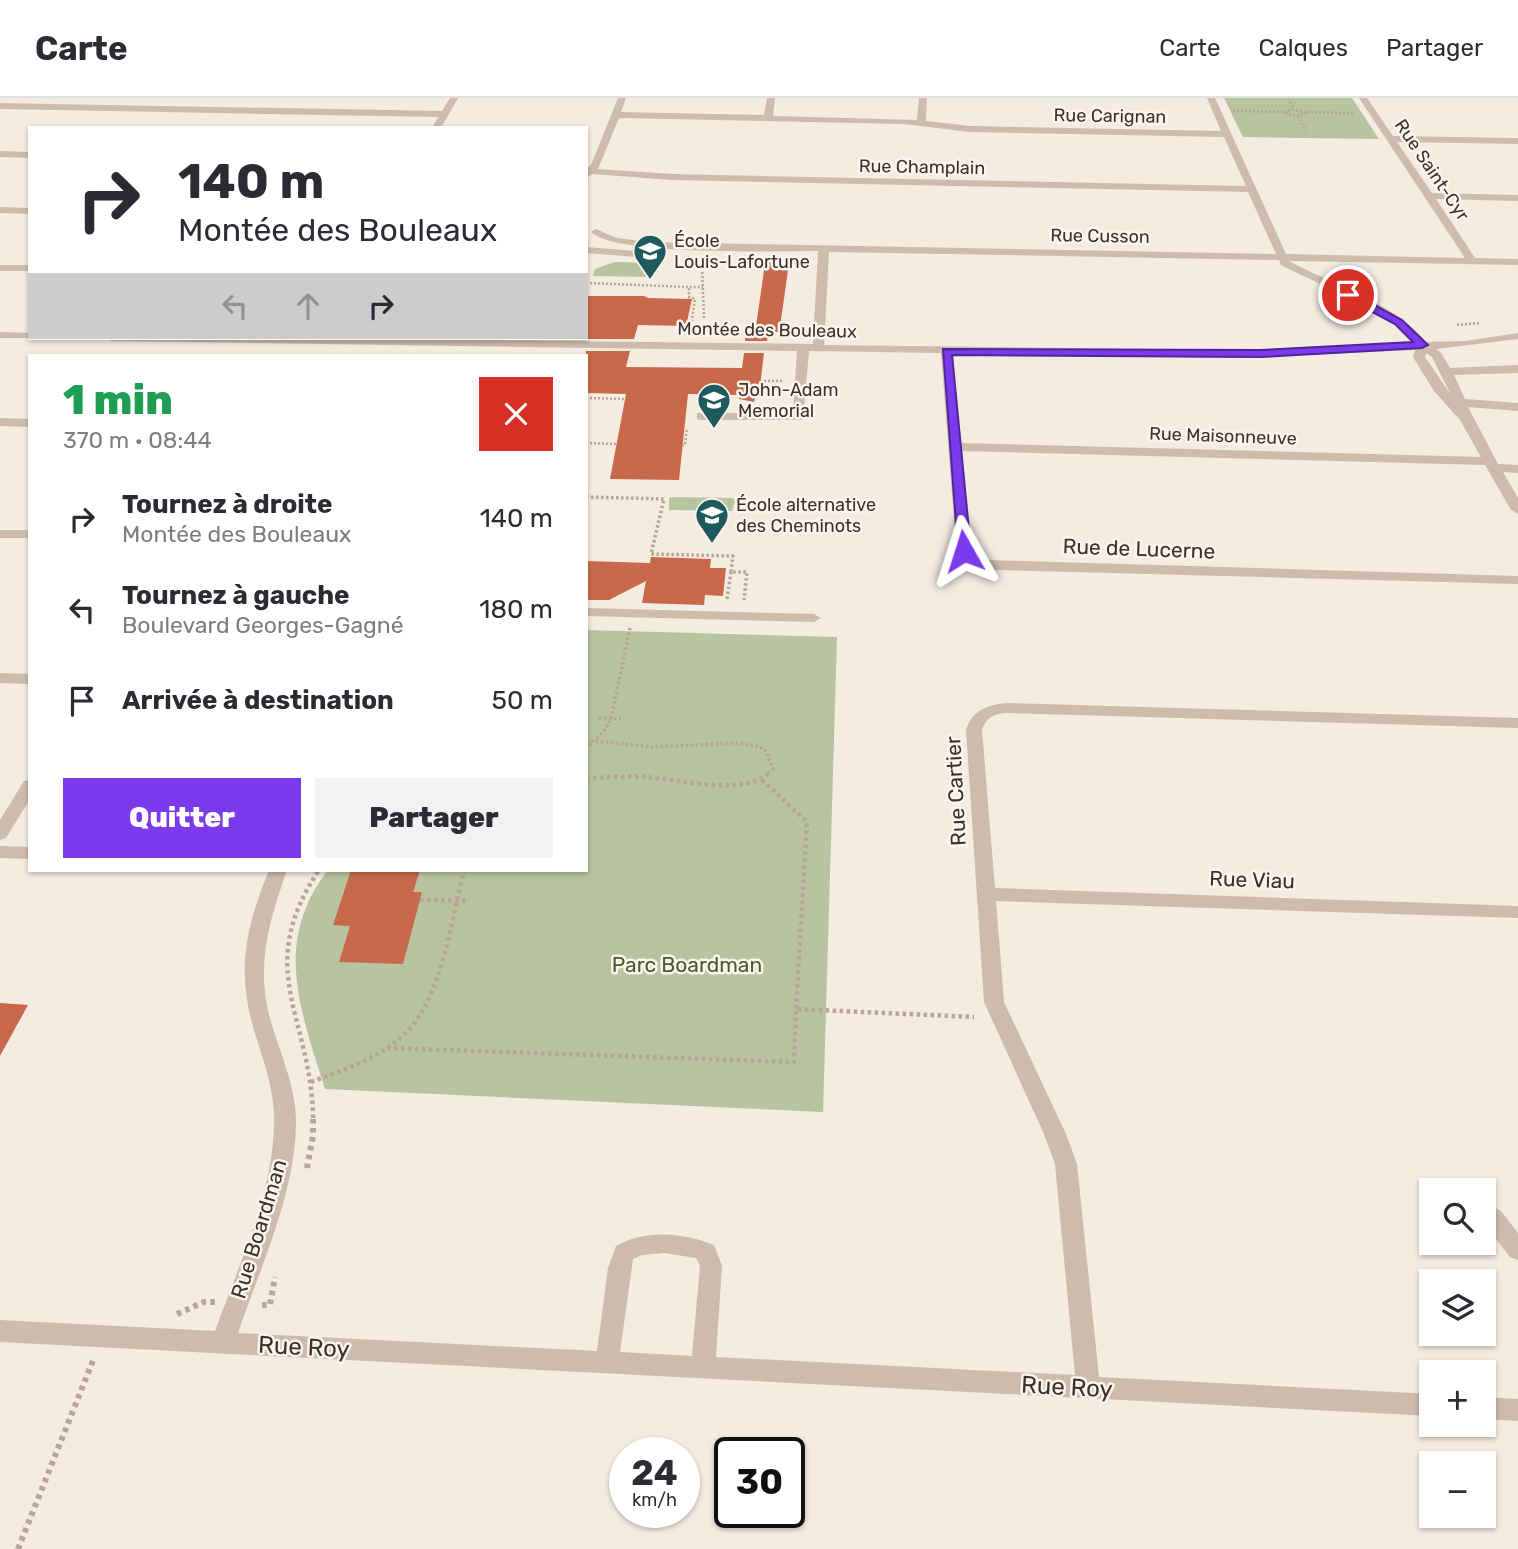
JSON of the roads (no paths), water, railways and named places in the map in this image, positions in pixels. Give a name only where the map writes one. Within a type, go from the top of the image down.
[{"type":"street","points":[[437,126],[454,98]]},
{"type":"street","points":[[589,173],[622,98]]},
{"type":"street","points":[[768,118],[771,98]]},
{"type":"street","points":[[921,122],[923,98]]},
{"type":"street","points":[[1211,98],[1284,263],[1398,322],[1437,355],[1447,372],[1455,403]]},
{"type":"street","name":"Rue Saint-Cyr","points":[[1363,98],[1472,261]]},
{"type":"street","points":[[0,106],[444,114]]},
{"type":"street","name":"Rue Carignan","points":[[615,115],[921,122],[970,129],[1227,134]]},
{"type":"street","points":[[1390,139],[1518,141]]},
{"type":"street","points":[[0,154],[28,155]]},
{"type":"street","name":"Rue Champlain","points":[[589,173],[1253,189]]},
{"type":"street","points":[[1428,196],[1518,198]]},
{"type":"street","points":[[0,210],[28,211]]},
{"type":"street","name":"Rue Cusson","points":[[589,233],[628,243],[1281,253],[1294,257],[1518,262]]},
{"type":"street","points":[[588,250],[668,254],[677,252],[680,244]]},
{"type":"street","points":[[818,350],[824,247]]},
{"type":"street","points":[[1294,257],[1324,282]]},
{"type":"street","points":[[0,268],[28,268]]},
{"type":"street","name":"Montée des Bouleaux","points":[[1422,345],[1455,336],[1518,327]]},
{"type":"street","points":[[0,335],[28,336]]},
{"type":"street","name":"Montée des Bouleaux","points":[[325,340],[482,349],[527,341],[818,350],[1261,353],[1465,344],[1518,336]]},
{"type":"street","points":[[1422,345],[1419,357],[1434,382],[1455,403],[1465,418],[1517,507]]},
{"type":"street","points":[[701,416],[799,417],[803,349]]},
{"type":"street","name":"Rue de Lucerne","points":[[947,351],[963,546],[967,555],[985,564],[1518,580]]},
{"type":"street","points":[[1447,372],[1518,369]]},
{"type":"street","points":[[1455,403],[1518,407]]},
{"type":"street","points":[[0,422],[28,423]]},
{"type":"street","name":"Rue Maisonneuve","points":[[954,447],[1492,464],[1518,469]]},
{"type":"street","points":[[0,534],[28,534]]},
{"type":"street","points":[[588,612],[814,618]]},
{"type":"street","points":[[0,678],[28,679]]},
{"type":"street","name":"Rue Cartier","points":[[1088,1387],[1066,1164],[1055,1134],[997,1014],[993,995],[974,730],[976,721],[989,710],[1010,708],[1518,723]]},
{"type":"street","points":[[0,834],[28,788]]},
{"type":"street","points":[[0,852],[28,853]]},
{"type":"street","name":"Rue Boardman","points":[[223,1342],[272,1199],[284,1146],[285,1098],[256,999],[253,965],[258,923],[277,872]]},
{"type":"street","name":"Rue Viau","points":[[985,894],[1518,912]]},
{"type":"street","points":[[1496,1222],[1518,1250]]},
{"type":"street","points":[[607,1363],[621,1259],[637,1246],[661,1245],[696,1248],[710,1258],[703,1368]]},
{"type":"street","name":"Rue Roy","points":[[0,1331],[1419,1404]]},
{"type":"street","points":[[1496,1409],[1518,1410]]},
{"type":"place","name":"École Louis-Lafortune","points":[[650,281]]},
{"type":"place","name":"John-Adam Memorial","points":[[714,430]]},
{"type":"place","name":"École alternative des Cheminots","points":[[712,545]]},
{"type":"park label","name":"Parc Boardman","points":[[687,965]]}]
